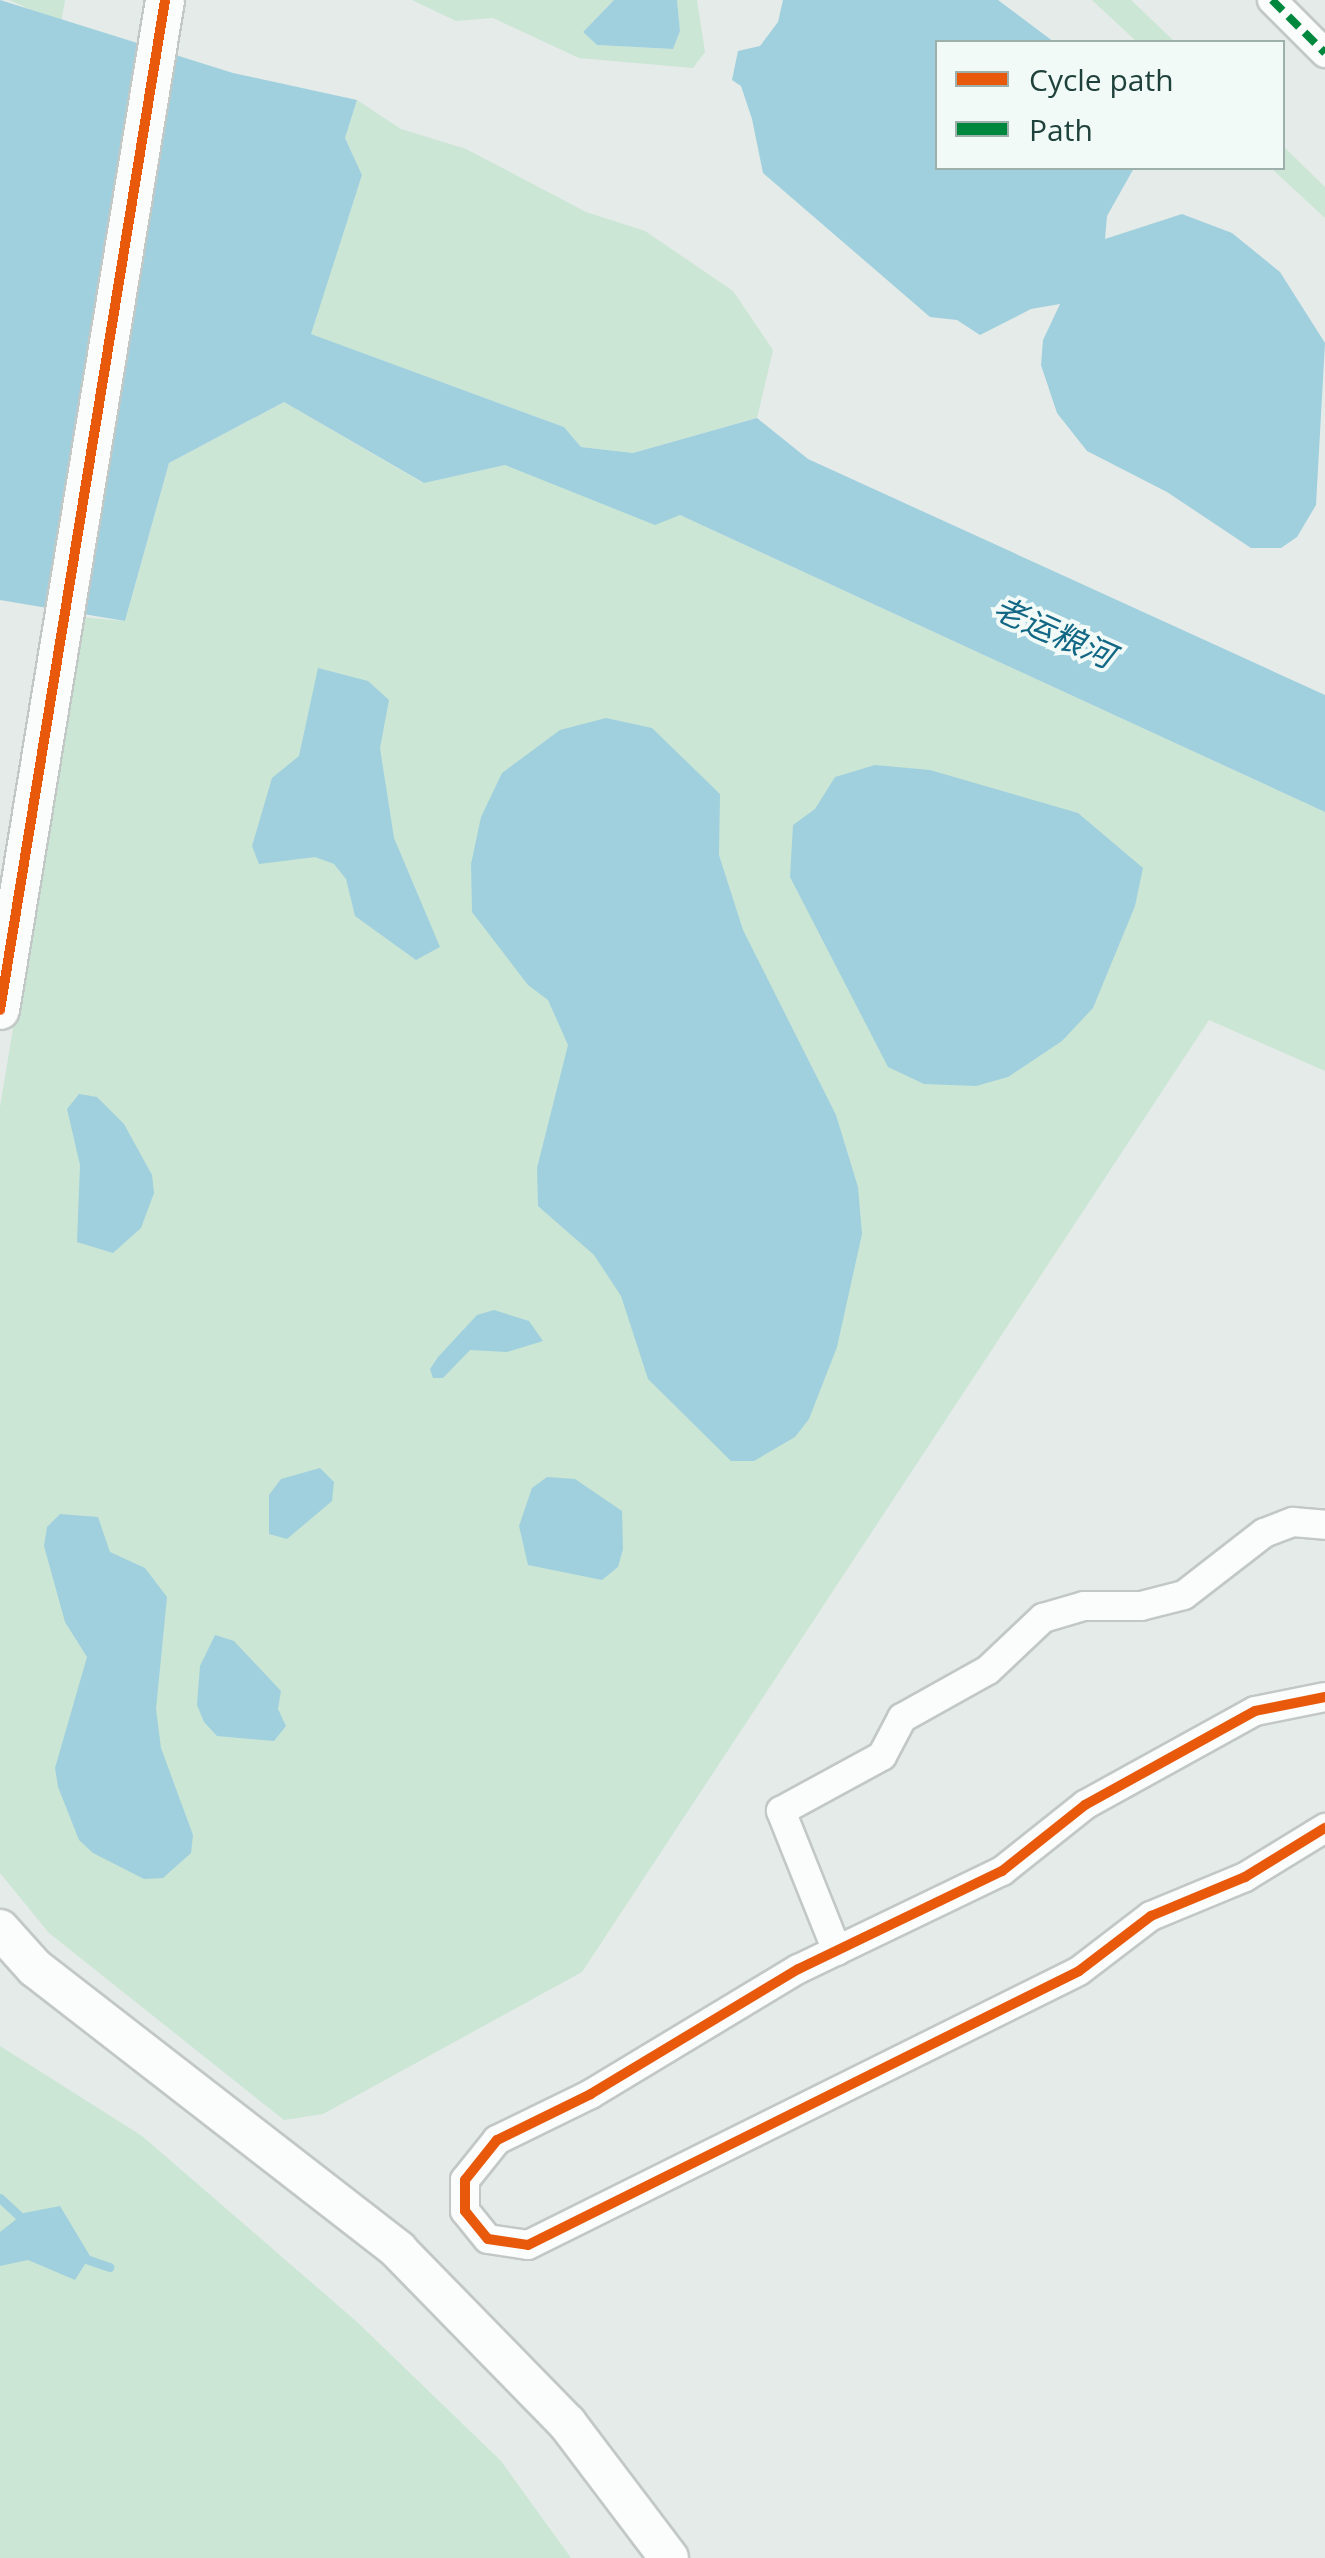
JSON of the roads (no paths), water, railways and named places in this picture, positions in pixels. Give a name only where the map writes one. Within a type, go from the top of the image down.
[{"type":"street","points":[[0,1010],[165,0]]},
{"type":"street","points":[[1272,0],[1325,53]]},
{"type":"street","points":[[836,1951],[781,1811],[882,1756],[902,1718],[988,1670],[1043,1618],[1084,1606],[1141,1606],[1184,1596],[1264,1533],[1293,1522],[1325,1526]]},
{"type":"street","points":[[1325,1697],[1254,1711],[1085,1805],[1002,1871],[836,1951],[591,2094],[497,2140],[465,2180],[462,2198],[475,2227],[500,2246],[528,2245],[1079,1971],[1151,1916],[1245,1878],[1325,1828]]},
{"type":"street","points":[[0,1928],[35,1968],[332,2194],[496,2344],[578,2436],[669,2558]]},
{"type":"water","name":"老运粮河","points":[[0,0],[233,73],[357,100],[345,138],[362,175],[311,334],[564,427],[581,447],[633,453],[757,418],[808,459],[1325,695],[1325,812],[680,515],[655,525],[505,465],[424,483],[284,402],[169,463],[125,621],[0,600]]},
{"type":"water","points":[[614,0],[677,0],[680,31],[673,49],[597,45],[583,32]]},
{"type":"water","points":[[783,0],[998,0],[1051,40],[935,40],[935,170],[1133,170],[1107,216],[1105,239],[1182,214],[1232,233],[1280,272],[1325,343],[1316,505],[1297,537],[1281,548],[1251,548],[1167,492],[1087,451],[1057,413],[1041,365],[1043,340],[1060,304],[1031,309],[980,335],[957,320],[930,317],[763,173],[741,86],[732,80],[738,51],[760,46],[778,22]]},
{"type":"water","points":[[318,668],[368,681],[389,700],[380,748],[394,838],[440,947],[416,960],[355,916],[346,879],[334,864],[315,857],[259,864],[252,846],[272,778],[299,756]]},
{"type":"water","points":[[606,718],[652,728],[720,794],[719,855],[743,930],[836,1115],[858,1187],[862,1234],[837,1347],[809,1419],[795,1437],[754,1461],[731,1461],[648,1379],[621,1296],[594,1255],[538,1206],[537,1168],[568,1045],[548,1000],[528,985],[472,912],[471,864],[481,817],[502,773],[560,730]]},
{"type":"water","points":[[875,765],[930,770],[1078,813],[1143,868],[1135,906],[1093,1008],[1062,1041],[1008,1077],[976,1086],[924,1084],[888,1067],[790,877],[793,825],[815,809],[835,777]]},
{"type":"water","points":[[79,1094],[97,1097],[124,1124],[152,1175],[154,1193],[141,1228],[113,1253],[77,1242],[80,1165],[67,1109]]},
{"type":"water","points":[[494,1310],[529,1321],[543,1341],[507,1352],[470,1350],[443,1378],[433,1378],[430,1369],[438,1357],[477,1315]]},
{"type":"water","points":[[320,1468],[334,1482],[332,1501],[287,1539],[269,1534],[269,1495],[281,1479]]},
{"type":"water","points":[[547,1477],[575,1479],[622,1511],[623,1549],[618,1567],[602,1580],[528,1565],[519,1526],[532,1488]]},
{"type":"water","points":[[60,1514],[98,1517],[110,1552],[145,1568],[167,1597],[156,1709],[161,1748],[193,1835],[191,1853],[163,1878],[144,1879],[93,1853],[79,1840],[58,1787],[55,1768],[87,1657],[65,1622],[44,1546],[47,1527]]},
{"type":"water","points":[[215,1635],[234,1641],[281,1691],[278,1709],[286,1726],[274,1741],[217,1736],[204,1722],[197,1705],[200,1666]]},
{"type":"water","points":[[60,2206],[90,2256],[75,2280],[28,2260],[0,2266],[0,2232],[24,2213]]},
{"type":"waterway","points":[[0,2198],[28,2224]]},
{"type":"waterway","points":[[83,2258],[109,2267]]}]
